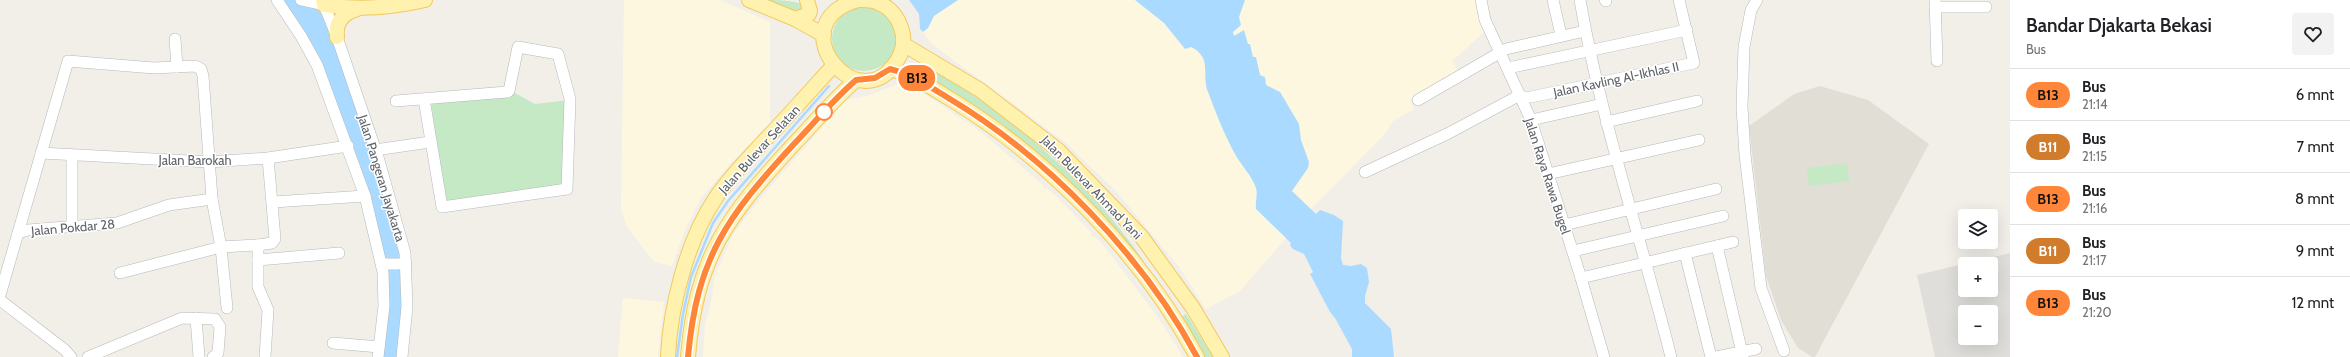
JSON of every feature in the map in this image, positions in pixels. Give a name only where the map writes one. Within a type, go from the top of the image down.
[{"type":"main road","points":[[321,2],[391,7],[425,0]]},
{"type":"main road","points":[[749,0],[796,19],[824,35]]},
{"type":"main road","points":[[796,19],[809,14],[810,11],[807,0]]},
{"type":"main road","points":[[829,0],[875,1],[891,4],[900,25],[903,44],[899,57],[890,69],[875,78],[856,80],[834,65],[828,56],[824,35],[832,16],[855,1]]},
{"type":"main road","points":[[337,37],[336,30],[341,17],[353,4]]},
{"type":"main road","name":"Jalan Bulevar Ahmad Yani","points":[[903,44],[984,93],[1058,150],[1141,236],[1193,308],[1222,357]]},
{"type":"main road","points":[[915,77],[912,62],[928,58]]},
{"type":"main road","name":"Jalan Bulevar Selatan","points":[[668,357],[679,287],[688,259],[706,215],[715,198],[738,170],[834,65]]},
{"type":"main road","name":"Jalan Bulevar Ahmad Yani","points":[[890,69],[915,77],[969,111],[1005,137],[1042,167],[1090,214],[1146,278],[1188,340],[1197,357]]},
{"type":"main road","points":[[823,78],[833,76],[840,82],[841,93]]},
{"type":"main road","name":"Jalan Bulevar Selatan","points":[[688,357],[693,309],[701,280],[710,256],[730,220],[752,191],[841,93],[856,80]]},
{"type":"street","points":[[277,0],[301,36],[317,66],[348,146],[365,196],[382,264],[384,306],[378,352],[334,343]]},
{"type":"street","points":[[301,0],[321,2]]},
{"type":"street","name":"Jalan Raya Rawa Bugel","points":[[1481,0],[1485,20],[1531,120],[1573,251],[1604,357]]},
{"type":"street","points":[[1552,0],[1561,35]]},
{"type":"street","points":[[1580,0],[1589,50],[1606,122],[1647,262],[1672,357]]},
{"type":"street","name":"Jalan Kavling Al-Ikhlas II","points":[[1521,96],[1531,97],[1694,63],[1679,0]]},
{"type":"street","points":[[1757,0],[1751,10],[1744,47],[1742,106],[1744,155],[1761,288],[1788,355]]},
{"type":"street","name":"Jalan Pangeran Jayakarta","points":[[321,2],[337,37],[377,153],[406,264],[407,307],[402,357]]},
{"type":"street","points":[[1936,61],[1935,4],[1986,7]]},
{"type":"street","points":[[1508,68],[1687,30]]},
{"type":"street","points":[[1418,100],[1506,49],[1561,35],[1585,31]]},
{"type":"street","points":[[175,39],[177,67]]},
{"type":"street","points":[[396,101],[507,92],[510,91],[518,47],[558,54],[570,99],[568,186],[565,190],[443,208],[441,206],[424,99]]},
{"type":"street","points":[[18,233],[68,61],[154,68],[195,66],[201,69],[212,199],[221,247],[227,308]]},
{"type":"street","points":[[1365,172],[1447,134],[1521,96]]},
{"type":"street","points":[[1606,122],[1697,101]]},
{"type":"street","points":[[1531,120],[1602,104]]},
{"type":"street","points":[[1548,174],[1699,140]]},
{"type":"street","points":[[377,153],[431,145]]},
{"type":"street","name":"Jalan Barokah","points":[[41,153],[72,156],[209,162],[268,158],[348,146]]},
{"type":"street","points":[[72,156],[72,226]]},
{"type":"street","points":[[120,273],[221,247],[272,243],[275,239],[268,158]]},
{"type":"street","points":[[1564,224],[1716,189]]},
{"type":"street","points":[[273,202],[365,196]]},
{"type":"street","name":"Jalan Pokdar 28","points":[[0,295],[18,233],[72,226],[123,222],[169,205],[212,199]]},
{"type":"street","points":[[1573,251],[1639,234],[1723,216]]},
{"type":"street","points":[[1581,278],[1733,242]]},
{"type":"street","points":[[258,245],[258,287],[268,310],[265,357]]},
{"type":"street","points":[[1717,246],[1742,354]]},
{"type":"street","points":[[258,260],[339,253]]},
{"type":"street","points":[[1685,253],[1711,357]]},
{"type":"street","points":[[382,264],[406,264]]},
{"type":"street","points":[[0,300],[22,316],[71,357]]},
{"type":"street","points":[[88,357],[182,318],[215,319],[219,324],[218,353],[213,357]]},
{"type":"street","points":[[196,318],[199,357]]},
{"type":"street","points":[[1716,357],[1742,354],[1756,348]]},
{"type":"shaded area","points":[[624,0],[720,0],[770,22],[770,123],[730,164],[701,198],[684,232],[672,266],[654,262],[627,227],[621,209]]},
{"type":"shaded area","points":[[909,0],[1475,0],[1484,32],[1452,61],[1459,73],[1410,100],[1414,109],[1393,121],[1383,136],[1311,209],[1240,291],[1206,309],[1179,267],[1117,192],[1065,142],[933,45],[920,29],[919,14]]},
{"type":"shaded area","points":[[900,83],[910,84],[981,132],[1057,197],[1104,246],[1157,316],[1183,357],[703,357],[705,325],[712,297],[715,275],[734,233],[761,198],[846,100],[870,95]]},
{"type":"shaded area","points":[[1820,86],[1868,100],[1929,144],[1815,357],[1812,357],[1798,348],[1781,320],[1766,276],[1749,126],[1794,94]]},
{"type":"shaded area","points":[[2010,253],[2010,357],[1935,357],[1917,275],[1958,265],[1958,297],[1998,297],[1998,257],[1993,257]]},
{"type":"shaded area","points":[[623,298],[664,302],[658,357],[618,357]]},
{"type":"green space","points":[[762,0],[793,2],[807,7],[799,15]]},
{"type":"green space","points":[[864,7],[876,9],[887,16],[894,27],[896,39],[894,51],[887,62],[876,69],[864,71],[852,69],[841,62],[834,51],[832,39],[834,27],[841,16],[852,9]]},
{"type":"green space","points":[[918,63],[926,65],[995,110],[1056,161],[1112,219],[1144,262],[1142,265],[1027,146],[988,115],[917,73],[915,68]]},
{"type":"green space","points":[[513,92],[535,104],[569,100],[566,188],[444,203],[431,102]]},
{"type":"green space","points":[[1847,163],[1849,181],[1809,186],[1807,168]]},
{"type":"green space","points":[[1186,314],[1213,357],[1203,357],[1179,318]]},
{"type":"water","points":[[277,0],[322,0],[405,253],[402,357],[378,357],[383,272],[324,84]]},
{"type":"water","points":[[909,0],[958,0],[934,16],[928,28],[923,32],[920,29],[919,14]]},
{"type":"water","points":[[1135,0],[1245,0],[1239,17],[1241,25],[1233,32],[1234,36],[1244,30],[1248,44],[1250,44],[1253,57],[1256,57],[1260,75],[1265,77],[1266,85],[1280,92],[1299,124],[1301,140],[1309,162],[1308,168],[1292,191],[1316,214],[1320,210],[1334,215],[1343,221],[1341,258],[1343,265],[1351,266],[1361,264],[1367,268],[1369,282],[1365,296],[1365,303],[1391,329],[1394,357],[1352,357],[1352,349],[1310,274],[1313,272],[1304,254],[1293,249],[1290,245],[1291,243],[1256,209],[1256,188],[1252,179],[1235,154],[1217,116],[1206,85],[1205,67],[1202,56],[1198,51],[1191,47],[1185,49],[1164,23]]},
{"type":"waterway","points":[[677,357],[683,314],[691,277],[713,223],[728,201],[829,86]]},
{"type":"bus line","name":"B13","points":[[688,357],[693,309],[701,280],[710,256],[742,202],[841,93],[856,80],[875,78],[890,69],[915,77],[969,111],[1042,167],[1090,214],[1118,244],[1146,278],[1188,340],[1197,357]]}]
